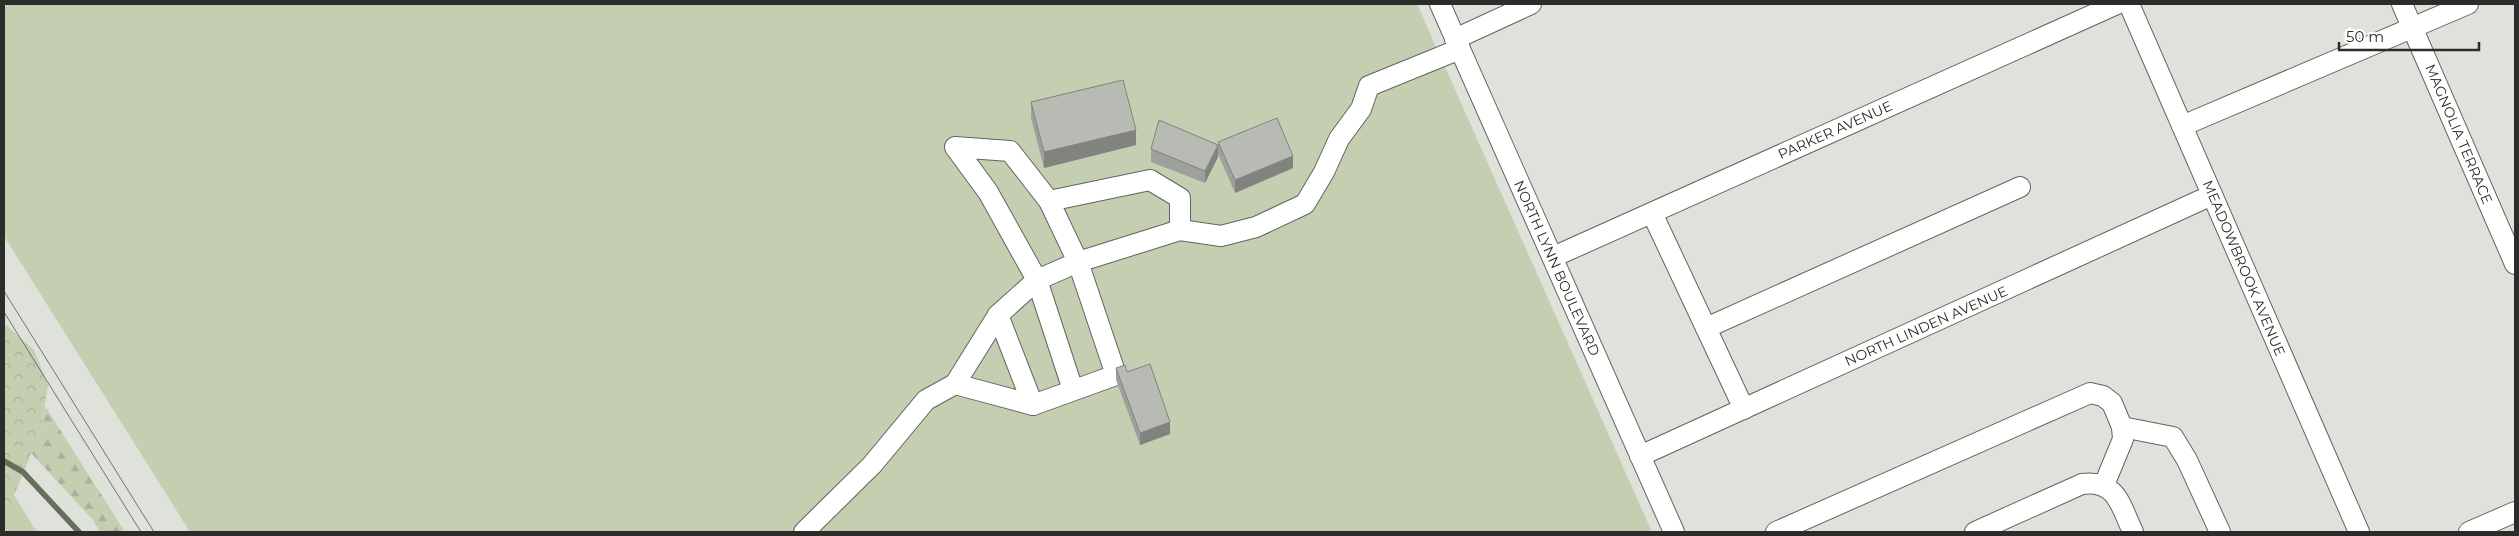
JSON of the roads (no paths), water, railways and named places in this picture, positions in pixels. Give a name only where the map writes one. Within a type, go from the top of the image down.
[{"type":"street","name":"NORTH LYNN BOULEVARD","points":[[1440,4],[1674,532]]},
{"type":"street","points":[[804,532],[872,465],[926,400],[954,384],[998,315],[1037,280],[1078,262],[1180,230],[1221,236],[1256,227],[1305,204],[1324,172],[1339,140],[1361,109],[1369,86],[1458,44],[1531,4]]},
{"type":"street","name":"PARKER AVENUE","points":[[1553,257],[2117,4]]},
{"type":"street","name":"MEADOWBROOK AVENUE","points":[[2129,4],[2359,532]]},
{"type":"street","name":"MAGNOLIA TERRACE","points":[[2402,4],[2515,264]]},
{"type":"street","points":[[2182,126],[2468,4]]},
{"type":"street","points":[[954,384],[1033,405],[1116,375],[1078,262],[1049,201],[1010,151],[956,147],[988,192],[1037,280],[1073,390]]},
{"type":"street","points":[[1049,201],[1150,180],[1180,198],[1180,230]]},
{"type":"street","points":[[1706,328],[2020,187]]},
{"type":"street","name":"NORTH LINDEN AVENUE","points":[[1640,456],[2212,195]]},
{"type":"street","points":[[1652,213],[1744,409]]},
{"type":"street","points":[[998,315],[1033,405]]},
{"type":"street","points":[[1776,532],[2090,393],[2103,396],[2112,403],[2122,427],[2123,439],[2102,485]]},
{"type":"street","points":[[2122,427],[2173,438],[2187,460],[2220,532]]},
{"type":"street","points":[[1974,532],[2082,484],[2102,485],[2115,495],[2133,532]]},
{"type":"street","points":[[2469,532],[2515,512]]},
{"type":"waterway","points":[[4,461],[23,472],[79,532]]},
{"type":"tram line","points":[[4,291],[154,532]]},
{"type":"tram line","points":[[4,312],[141,532]]}]
